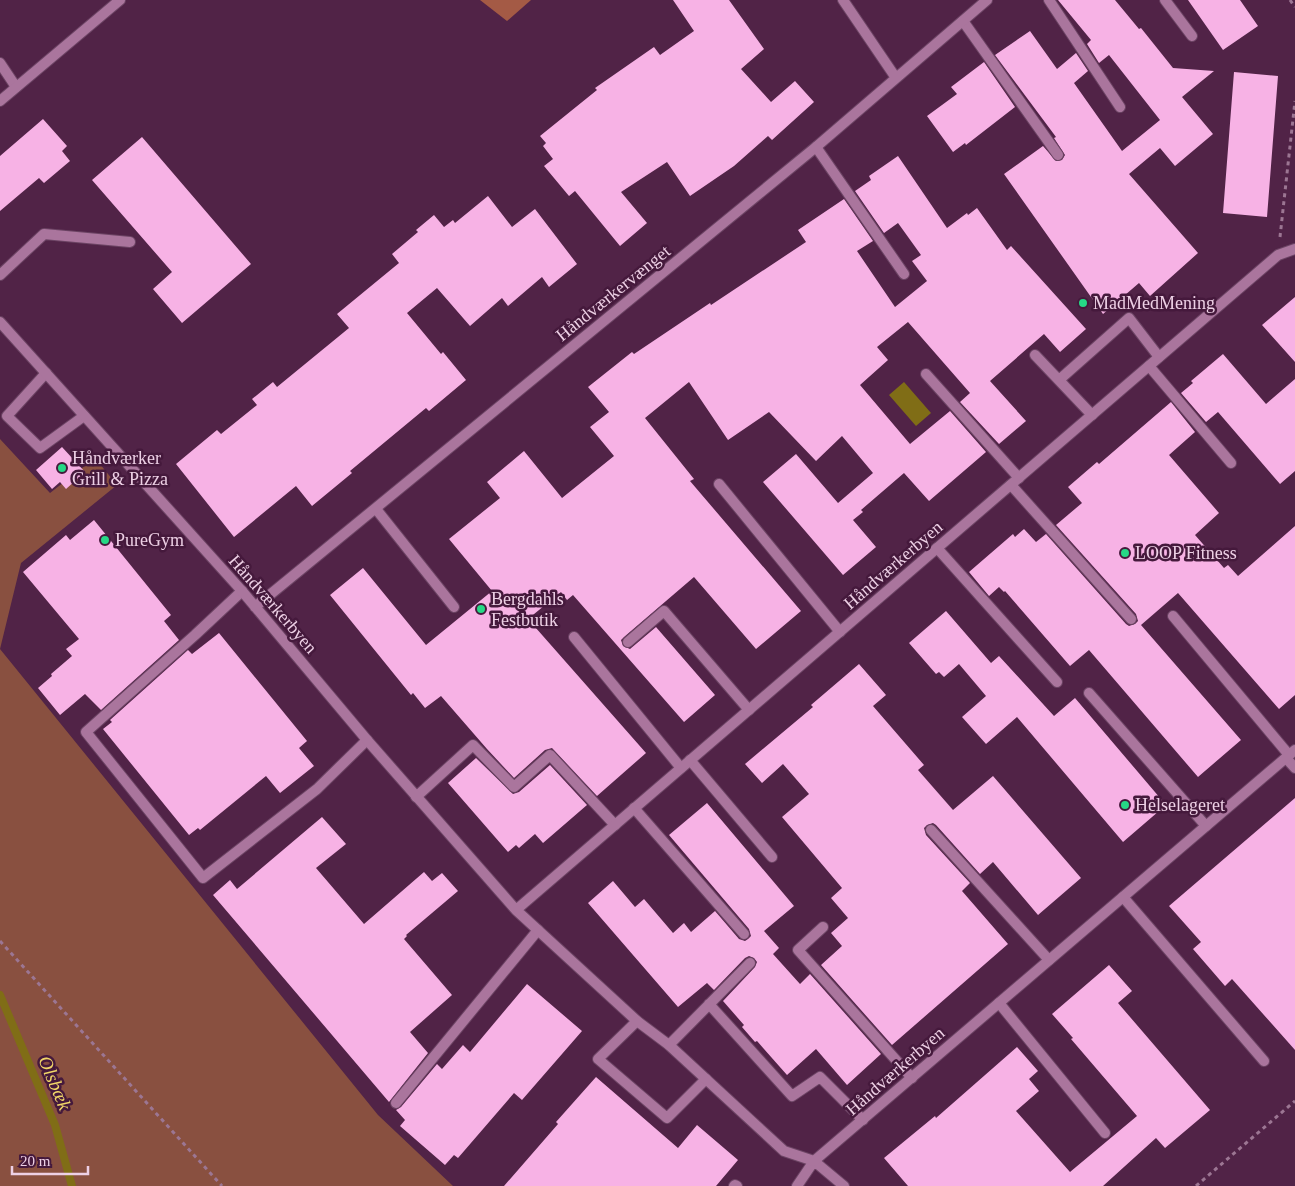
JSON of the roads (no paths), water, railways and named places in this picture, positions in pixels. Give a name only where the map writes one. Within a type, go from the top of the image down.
[{"type":"street","points":[[0,101],[120,0]]},
{"type":"street","points":[[843,0],[896,78]]},
{"type":"street","name":"Håndværkervænget","points":[[255,607],[816,147],[987,0]]},
{"type":"street","points":[[1049,0],[1120,107]]},
{"type":"street","points":[[1165,0],[1192,36]]},
{"type":"street","points":[[963,21],[1058,155]]},
{"type":"street","points":[[0,63],[16,87]]},
{"type":"street","points":[[816,147],[904,274]]},
{"type":"street","points":[[0,275],[44,234],[130,242]]},
{"type":"street","name":"Håndværkerbyen","points":[[516,910],[1278,255],[1295,249]]},
{"type":"street","points":[[1059,380],[1129,318],[1159,357]]},
{"type":"street","name":"Håndværkerbyen","points":[[0,322],[242,591],[367,740],[516,910],[637,1021],[669,1045],[784,1151],[814,1161],[1290,754]]},
{"type":"street","points":[[1035,355],[1092,415]]},
{"type":"street","points":[[1149,366],[1231,463]]},
{"type":"street","points":[[46,373],[7,416],[40,448],[84,416]]},
{"type":"street","points":[[926,374],[1019,478]]},
{"type":"street","points":[[719,484],[840,632]]},
{"type":"street","points":[[1011,485],[1131,619]]},
{"type":"street","points":[[376,509],[454,607]]},
{"type":"street","points":[[937,548],[1057,682]]},
{"type":"street","points":[[242,591],[86,732],[202,878],[317,789],[367,740]]},
{"type":"street","points":[[628,642],[664,612],[749,710]]},
{"type":"street","points":[[1173,616],[1290,754],[1295,768]]},
{"type":"street","points":[[574,637],[681,768]]},
{"type":"street","points":[[1089,694],[1206,826]]},
{"type":"street","points":[[416,797],[473,745],[514,787],[550,755],[615,825]]},
{"type":"street","points":[[690,760],[772,858]]},
{"type":"street","points":[[634,808],[744,934]]},
{"type":"street","points":[[931,830],[1049,960]]},
{"type":"street","points":[[1123,897],[1264,1061]]},
{"type":"street","points":[[823,927],[798,950],[912,1078]]},
{"type":"street","points":[[396,1103],[538,930]]},
{"type":"street","points":[[669,1045],[750,963]]},
{"type":"street","points":[[999,1003],[1104,1133]]},
{"type":"street","points":[[708,1004],[792,1096],[820,1077],[863,1120]]},
{"type":"street","points":[[637,1021],[598,1059],[667,1118],[706,1079]]},
{"type":"street","points":[[797,1186],[814,1161],[844,1186]]},
{"type":"waterway","name":"Olsbæk","points":[[0,995],[55,1125],[72,1186]]},
{"type":"place","name":"MadMedMening","points":[[1083,303]]},
{"type":"place","name":"Håndværker Grill & Pizza","points":[[62,468]]},
{"type":"place","name":"PureGym","points":[[105,540]]},
{"type":"place","name":"LOOP Fitness","points":[[1125,553]]},
{"type":"place","name":"Bergdahls Festbutik","points":[[481,609]]},
{"type":"place","name":"Helselageret","points":[[1125,805]]}]
